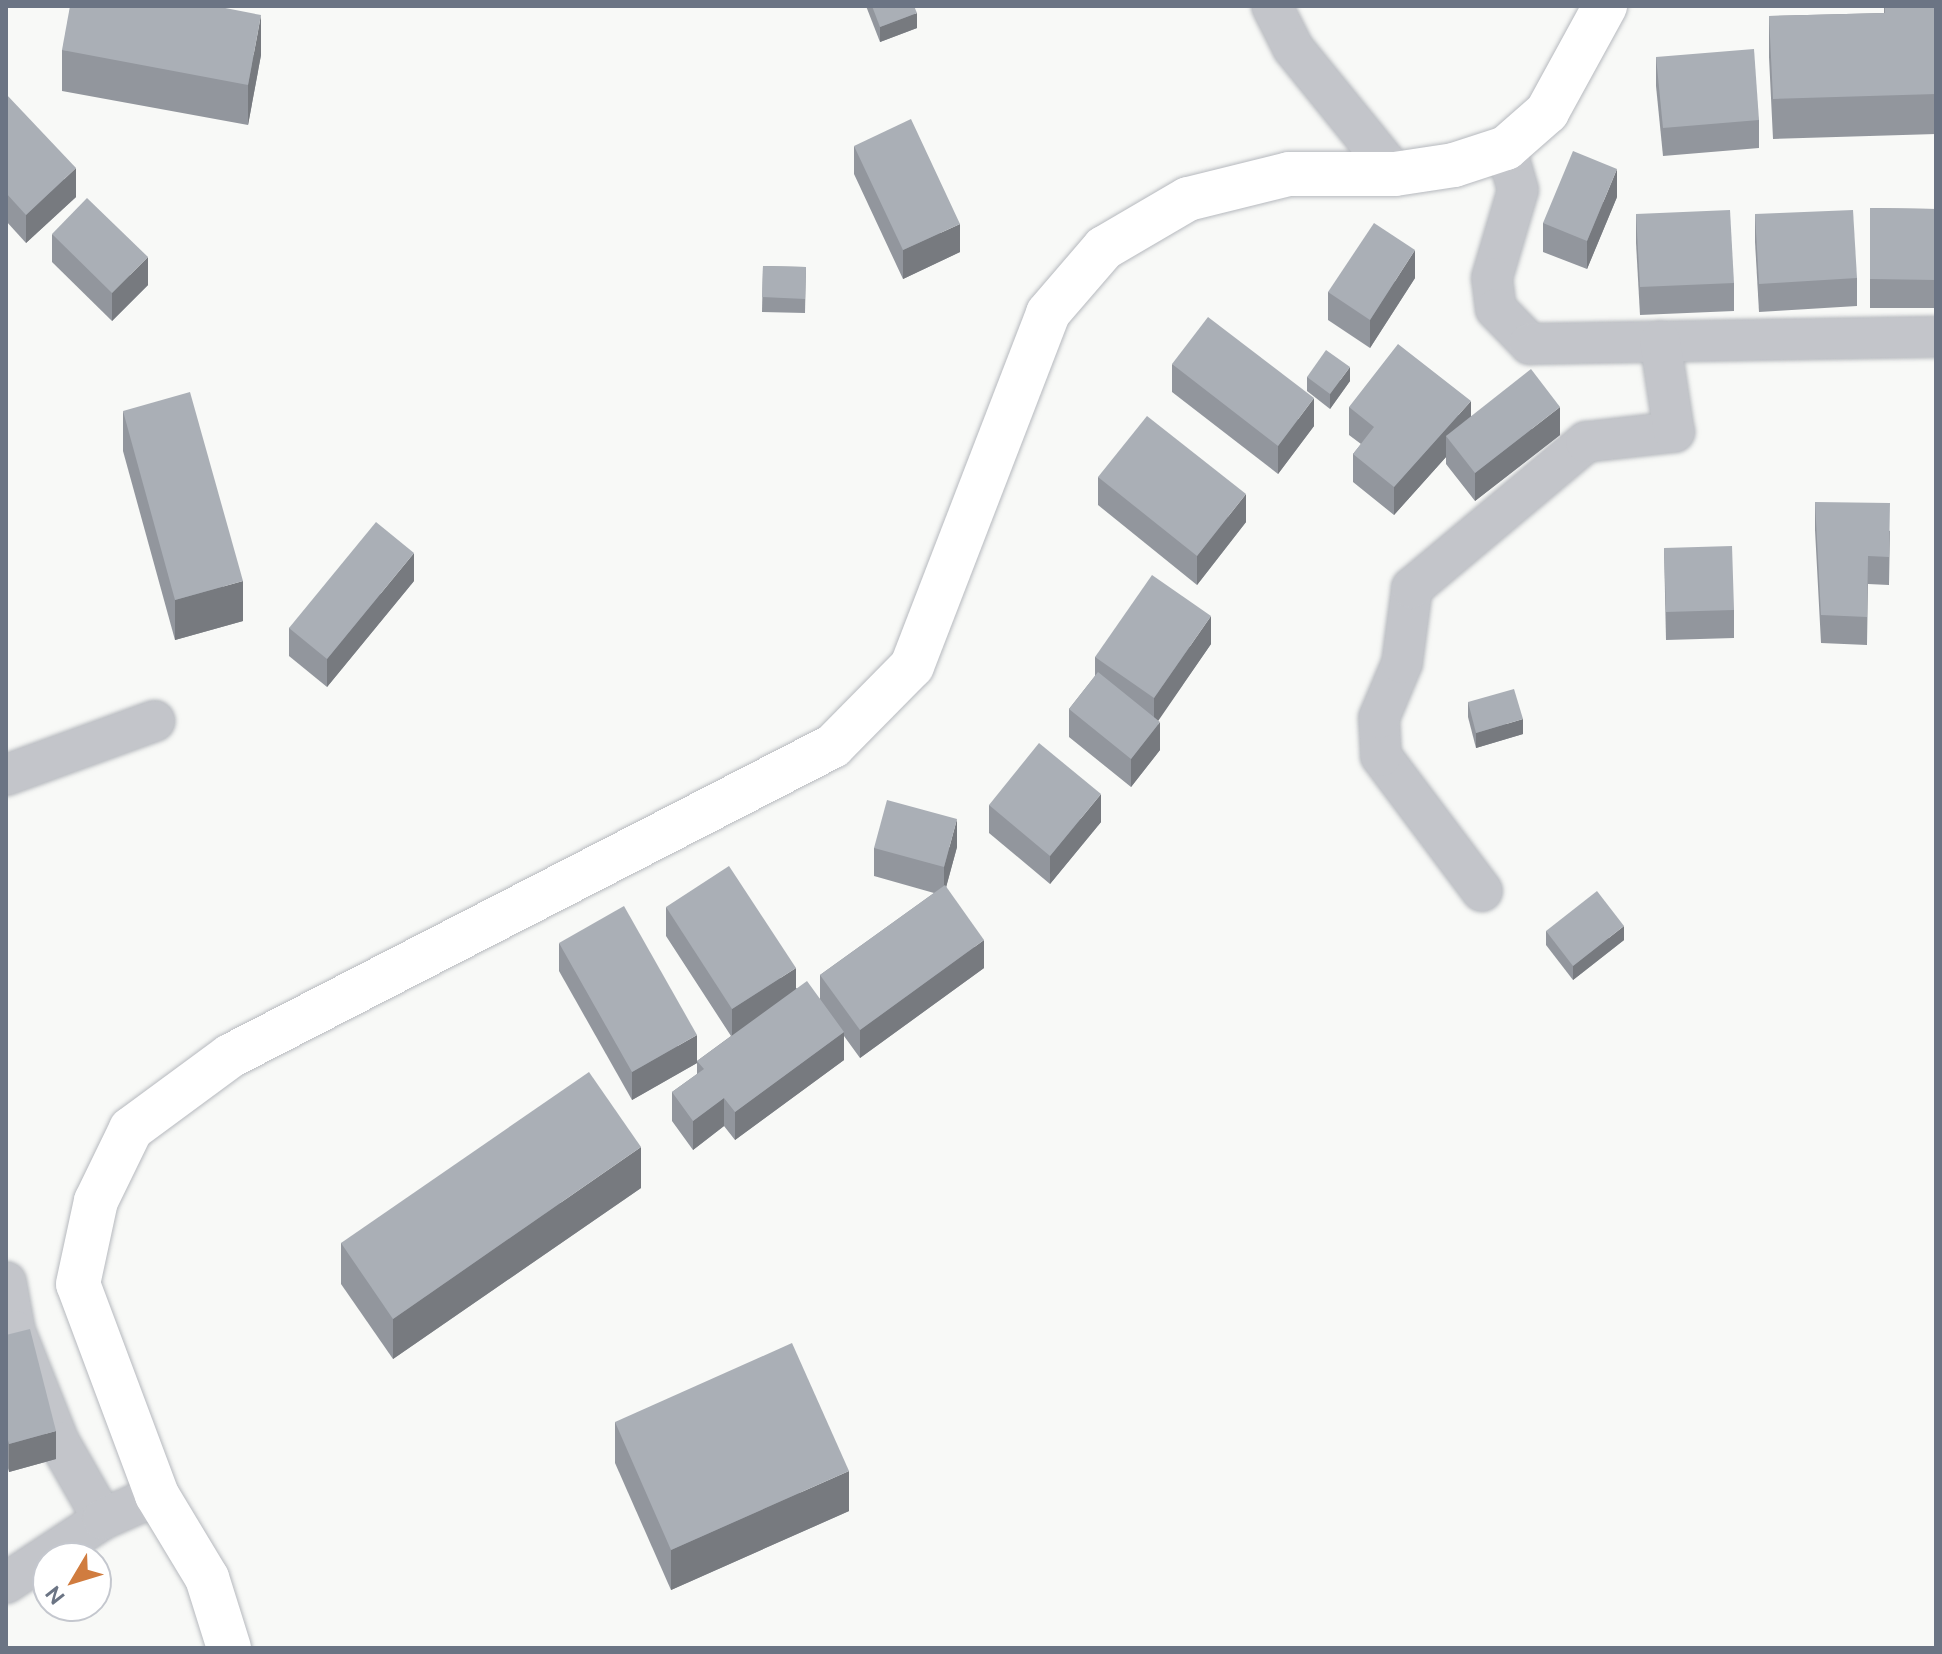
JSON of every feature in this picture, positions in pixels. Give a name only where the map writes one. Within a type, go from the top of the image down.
[{"type":"street","points":[[1272,6],[1293,48],[1395,174]]},
{"type":"street","points":[[229,1648],[207,1578],[157,1495],[78,1284],[96,1201],[131,1129],[230,1056],[833,746],[912,666],[1048,313],[1104,248],[1188,199],[1289,174],[1395,174],[1506,148],[1547,112],[1605,6]]},
{"type":"street","points":[[1506,148],[1518,190],[1492,278],[1496,309],[1513,332],[1530,344],[1936,337]]},
{"type":"street","points":[[1482,891],[1381,756],[1379,718],[1402,663],[1412,588],[1586,442],[1674,432],[1660,341]]},
{"type":"street","points":[[6,775],[154,721]]},
{"type":"street","points":[[6,1282],[15,1331],[59,1442],[103,1519]]},
{"type":"street","points":[[6,1583],[103,1519],[157,1495]]},
{"type":"building","points":[[70,6],[215,6],[261,15],[248,85],[62,50]]},
{"type":"building","points":[[872,6],[914,6],[917,13],[880,27]]},
{"type":"building","points":[[1885,6],[1936,6],[1936,94],[1773,99],[1769,16],[1885,13]]},
{"type":"building","points":[[1754,49],[1759,120],[1663,128],[1656,57]]},
{"type":"building","points":[[6,94],[76,168],[26,215],[6,193]]},
{"type":"building","points":[[911,119],[960,224],[903,250],[854,146]]},
{"type":"building","points":[[1573,151],[1617,169],[1587,241],[1543,223]]},
{"type":"building","points":[[87,198],[148,257],[112,293],[52,234]]},
{"type":"building","points":[[1870,208],[1936,209],[1936,280],[1870,279]]},
{"type":"building","points":[[1730,210],[1734,283],[1640,287],[1636,214]]},
{"type":"building","points":[[1853,210],[1857,278],[1759,284],[1755,214]]},
{"type":"building","points":[[1374,223],[1415,250],[1370,320],[1328,292]]},
{"type":"building","points":[[763,266],[806,267],[805,299],[762,297]]},
{"type":"building","points":[[1208,317],[1314,398],[1278,446],[1172,364]]},
{"type":"building","points":[[1398,344],[1471,401],[1394,487],[1353,454],[1374,427],[1349,407]]},
{"type":"building","points":[[1326,350],[1350,367],[1330,394],[1307,377]]},
{"type":"building","points":[[1531,369],[1560,407],[1475,473],[1446,436]]},
{"type":"building","points":[[190,392],[243,581],[175,600],[123,411]]},
{"type":"building","points":[[1147,416],[1246,494],[1197,556],[1098,477]]},
{"type":"building","points":[[1815,502],[1890,503],[1889,557],[1868,556],[1867,617],[1821,615]]},
{"type":"building","points":[[376,522],[414,553],[327,659],[289,628]]},
{"type":"building","points":[[1732,546],[1734,610],[1666,612],[1664,548]]},
{"type":"building","points":[[1152,575],[1211,616],[1154,698],[1095,657]]},
{"type":"building","points":[[1098,672],[1160,722],[1131,759],[1069,709]]},
{"type":"building","points":[[1514,689],[1523,719],[1476,733],[1468,702]]},
{"type":"building","points":[[1039,743],[1101,794],[1050,856],[989,805]]},
{"type":"building","points":[[887,800],[957,819],[944,867],[874,848]]},
{"type":"building","points":[[729,866],[796,968],[732,1009],[666,907]]},
{"type":"building","points":[[945,885],[984,940],[860,1030],[820,975]]},
{"type":"building","points":[[1597,891],[1624,926],[1573,966],[1546,931]]},
{"type":"building","points":[[624,906],[697,1035],[632,1072],[559,943]]},
{"type":"building","points":[[807,981],[844,1032],[735,1112],[724,1098],[693,1121],[672,1092],[704,1069],[697,1061]]},
{"type":"building","points":[[589,1072],[641,1147],[393,1319],[341,1243]]},
{"type":"building","points":[[30,1329],[56,1431],[9,1444],[6,1433],[6,1335]]},
{"type":"building","points":[[792,1343],[849,1471],[671,1550],[615,1422]]}]
